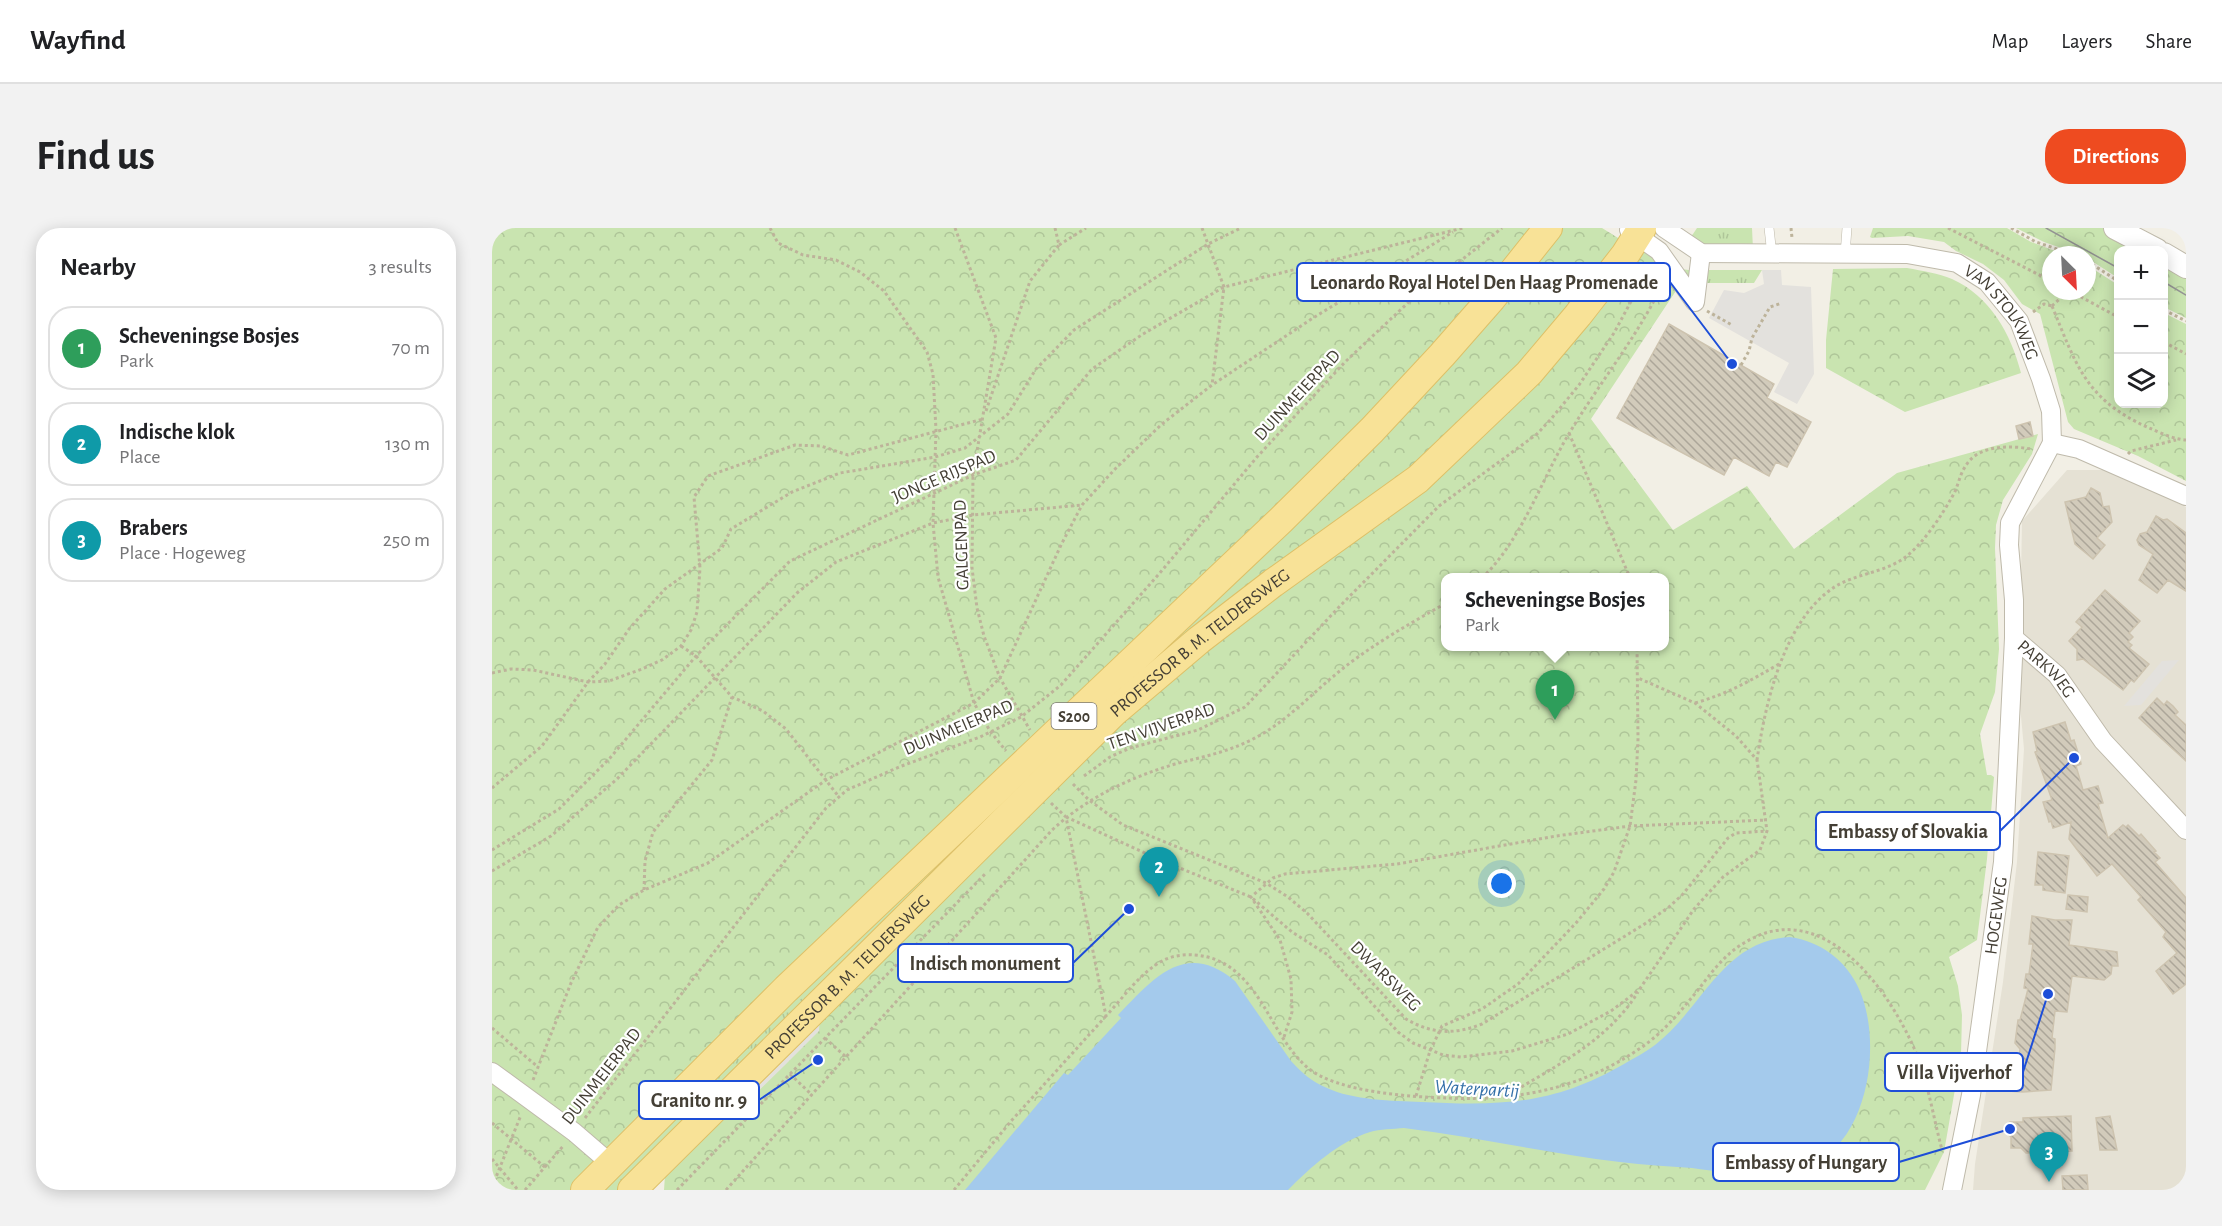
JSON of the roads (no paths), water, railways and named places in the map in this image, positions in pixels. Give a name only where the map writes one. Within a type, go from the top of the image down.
[{"type":"main road","name":"PROFESSOR B. M. TELDERSWEG","points":[[585,1190],[786,989],[1043,790],[1281,520],[1372,430],[1492,298],[1548,228]]},
{"type":"main road","name":"PROFESSOR B. M. TELDERSWEG","points":[[638,1188],[1043,790],[1114,712],[1199,640],[1273,583],[1418,479],[1529,373],[1641,235]]},
{"type":"street","points":[[1641,235],[1695,302],[1701,253],[1664,228]]},
{"type":"street","points":[[2115,228],[2149,246]]},
{"type":"street","name":"VAN STOLKWEG","points":[[1701,253],[1907,254],[1957,263],[1987,282],[2019,321],[2042,379],[2051,411],[2052,443]]},
{"type":"street","points":[[2168,257],[2186,267]]},
{"type":"street","points":[[2052,443],[2079,449],[2186,496]]},
{"type":"street","name":"PARKWEG","points":[[2052,443],[2010,523],[2014,638],[2057,675],[2103,741],[2186,830]]},
{"type":"street","name":"HOGEWEG","points":[[1952,1190],[1971,1095],[2003,862],[2014,638]]},
{"type":"street","points":[[492,1072],[574,1132],[610,1163]]},
{"type":"lane","points":[[1769,228],[1772,255]]},
{"type":"lane","points":[[1845,255],[1847,228]]},
{"type":"water","points":[[1790,937],[1812,943],[1840,961],[1859,989],[1866,1011],[1870,1036],[1870,1062],[1866,1088],[1858,1113],[1846,1136],[1829,1154],[1795,1171],[1751,1175],[1629,1163],[1404,1128],[1374,1131],[1358,1136],[1316,1164],[1288,1190],[965,1190],[1064,1073],[1068,1075],[1121,1018],[1118,1015],[1131,1001],[1157,977],[1185,964],[1201,964],[1217,969],[1235,981],[1291,1061],[1316,1083],[1327,1088],[1348,1095],[1386,1100],[1502,1103],[1550,1095],[1574,1088],[1624,1064],[1651,1048],[1672,1030],[1730,963],[1747,950],[1767,941]]},
{"type":"tram line","points":[[2046,228],[2114,266]]},
{"type":"tram line","points":[[2168,284],[2186,295]]},
{"type":"place","name":"Leonardo Royal Hotel Den Haag Promenade","points":[[1732,364]]},
{"type":"place","name":"Scheveningse Bosjes","points":[[1555,720]]},
{"type":"place","name":"Embassy of Slovakia","points":[[2074,758]]},
{"type":"place","name":"Indische klok","points":[[1159,897]]},
{"type":"place","name":"Indisch monument","points":[[1129,909]]},
{"type":"place","name":"Villa Vijverhof","points":[[2048,994]]},
{"type":"place","name":"Granito nr. 9","points":[[818,1060]]},
{"type":"place","name":"Embassy of Hungary","points":[[2010,1129]]},
{"type":"place","name":"Brabers","points":[[2049,1182]]},
{"type":"water label","name":"Waterpartij","points":[[1477,1088]]}]
